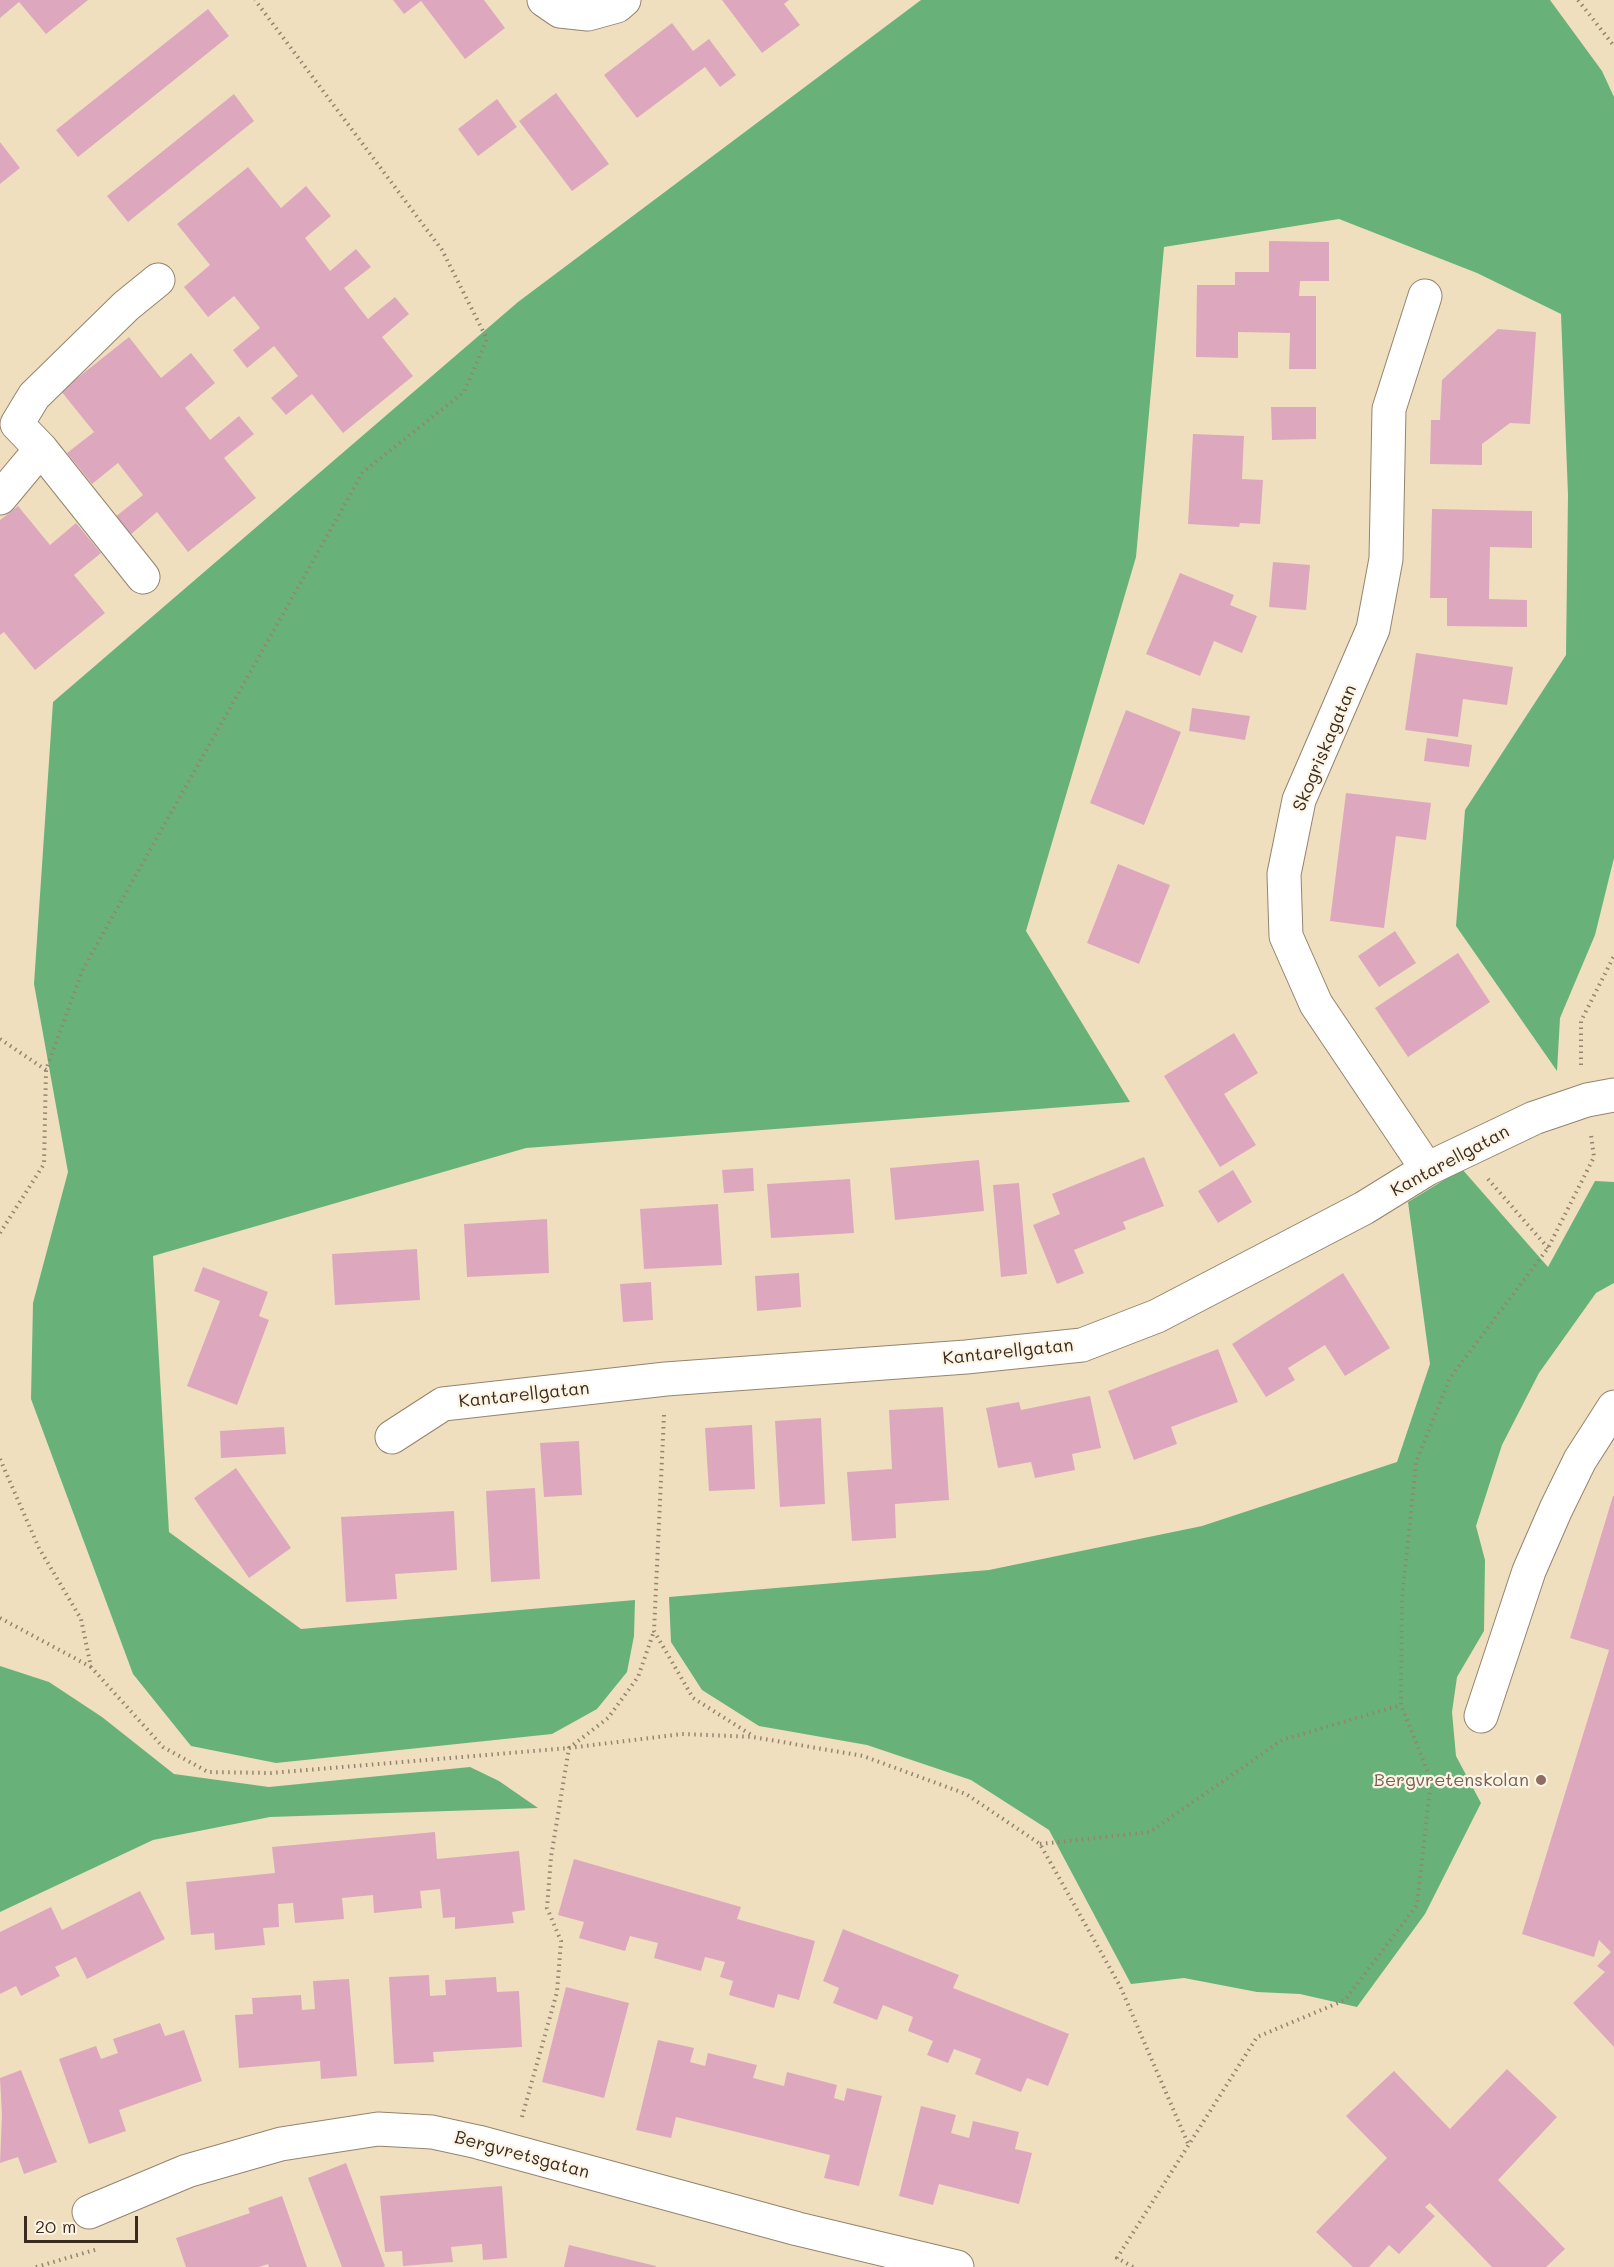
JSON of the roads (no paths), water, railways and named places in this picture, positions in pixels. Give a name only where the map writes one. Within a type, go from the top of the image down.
[{"type":"street","points":[[544,0],[560,11],[588,14],[617,6],[624,0]]},
{"type":"street","points":[[143,577],[41,449],[17,424],[24,408],[33,396],[118,314],[158,280]]},
{"type":"street","name":"Skogriskagatan","points":[[1425,296],[1389,409],[1386,559],[1373,629],[1299,800],[1284,874],[1286,936],[1316,1004],[1427,1169]]},
{"type":"street","points":[[0,498],[41,449]]},
{"type":"street","name":"Kantarellgatan","points":[[392,1437],[443,1404],[666,1379],[966,1357],[1082,1345],[1158,1316],[1364,1208],[1427,1169],[1534,1118],[1601,1097]]},
{"type":"street","points":[[1481,1716],[1529,1571],[1580,1460],[1614,1407]]},
{"type":"street","name":"Bergvretsgatan","points":[[89,2212],[187,2171],[280,2144],[378,2129],[432,2132],[798,2229],[957,2267]]},
{"type":"place","name":"Bergvretenskolan","points":[[1541,1780]]}]
